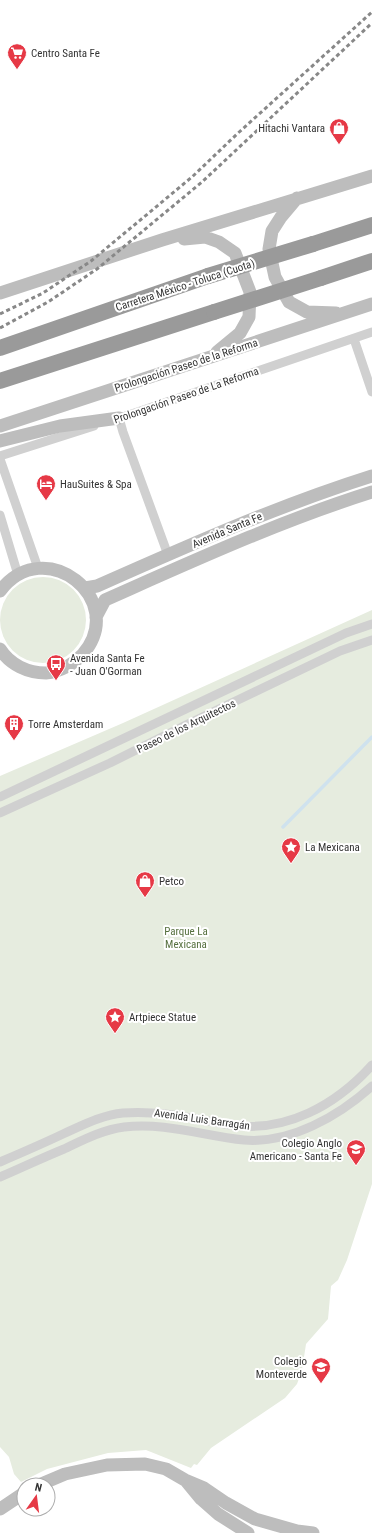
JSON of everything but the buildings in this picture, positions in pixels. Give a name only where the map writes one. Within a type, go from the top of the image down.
[{"type":"highway","name":"Carretera México - Toluca (Cuota)","points":[[0,348],[208,276],[372,225]]},
{"type":"highway","points":[[0,382],[372,261]]},
{"type":"street","points":[[0,293],[162,240],[372,176]]},
{"type":"street","points":[[297,198],[281,217],[272,231],[269,249],[275,277],[289,302],[307,312],[344,313]]},
{"type":"street","points":[[162,240],[205,237],[220,242],[235,253],[250,292],[249,317],[240,333],[210,357]]},
{"type":"street","name":"Prolongación Paseo de la Reforma","points":[[0,426],[372,304]]},
{"type":"street","name":"Prolongación Paseo de La Reforma","points":[[0,457],[372,332]]},
{"type":"street","points":[[354,339],[372,392]]},
{"type":"street","points":[[0,441],[60,426],[119,418],[168,555]]},
{"type":"street","points":[[0,457],[38,568]]},
{"type":"street","name":"Avenida Santa Fe","points":[[85,588],[97,586],[234,526],[322,492],[372,476]]},
{"type":"street","name":"Avenida Santa Fe","points":[[96,616],[105,600],[111,597],[239,541],[330,505],[372,492]]},
{"type":"street","points":[[0,515],[18,575]]},
{"type":"street","points":[[0,591],[6,584],[18,575],[28,570],[38,568],[56,570],[72,576],[85,588],[92,601],[96,616],[94,633],[88,648],[78,660],[64,669],[48,673],[31,671],[16,665],[3,654],[0,649]]},
{"type":"street","name":"Paseo de los Arquitectos","points":[[0,797],[346,633],[372,624]]},
{"type":"street","name":"Paseo de los Arquitectos","points":[[0,813],[110,763],[340,651],[372,640]]},
{"type":"street","points":[[182,710],[188,724]]},
{"type":"street","name":"Avenida Luis Barragán","points":[[0,1162],[94,1120],[122,1113],[165,1113],[247,1127],[275,1125],[301,1117],[317,1109],[350,1086],[372,1065]]},
{"type":"street","name":"Avenida Luis Barragán","points":[[0,1177],[101,1133],[124,1127],[139,1126],[172,1128],[245,1140],[274,1138],[303,1130],[319,1123],[355,1101],[372,1086]]},
{"type":"street","points":[[122,1113],[124,1127]]},
{"type":"street","points":[[56,1478],[65,1474],[107,1465],[145,1464],[166,1469],[185,1480],[204,1488],[226,1503],[255,1518],[297,1531],[312,1533]]},
{"type":"street","points":[[185,1480],[218,1514],[248,1533]]},
{"type":"street","points":[[0,1509],[16,1498]]},
{"type":"green space","points":[[43,577],[59,581],[73,590],[82,604],[86,620],[82,636],[73,650],[59,659],[43,663],[27,659],[13,650],[4,636],[0,620],[4,604],[13,590],[27,581]]},
{"type":"green space","name":"Parque La Mexicana","points":[[372,610],[372,1184],[347,1260],[338,1280],[331,1286],[328,1319],[306,1344],[302,1370],[297,1384],[285,1398],[211,1448],[197,1465],[194,1464],[191,1468],[146,1450],[108,1453],[47,1469],[31,1477],[17,1477],[14,1474],[9,1457],[0,1447],[0,776],[123,723]]},
{"type":"waterway","points":[[283,827],[372,737]]},
{"type":"railway","points":[[0,314],[43,293],[91,261],[192,177],[237,134],[372,12]]},
{"type":"railway","points":[[0,328],[48,302],[97,269],[202,182],[372,23]]},
{"type":"place","name":"Centro Santa Fe","points":[[17,70]]},
{"type":"place","name":"Hitachi Vantara","points":[[339,145]]},
{"type":"place","name":"HauSuites & Spa","points":[[46,501]]},
{"type":"place","name":"Avenida Santa Fe - Juan O'Gorman","points":[[56,681]]},
{"type":"place","name":"Torre Amsterdam","points":[[14,741]]},
{"type":"place","name":"La Mexicana","points":[[291,864]]},
{"type":"place","name":"Petco","points":[[145,898]]},
{"type":"place","name":"Artpiece Statue","points":[[115,1034]]},
{"type":"place","name":"Colegio Anglo Americano - Santa Fe","points":[[356,1166]]},
{"type":"place","name":"Colegio Monteverde","points":[[321,1384]]}]
